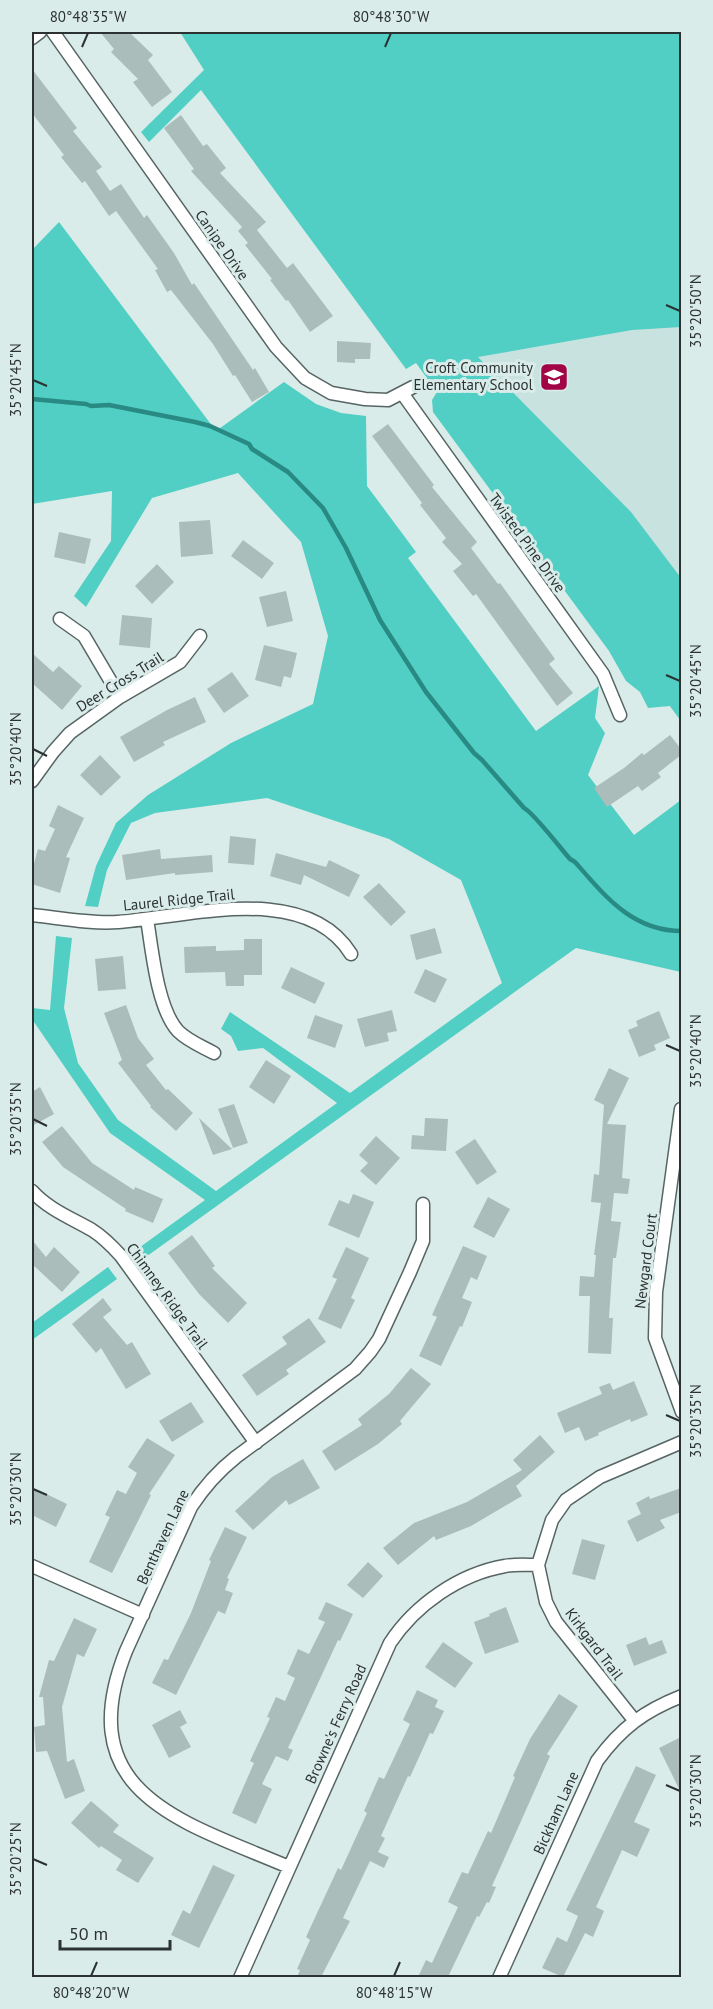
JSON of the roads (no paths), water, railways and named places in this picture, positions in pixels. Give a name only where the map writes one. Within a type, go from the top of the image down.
[{"type":"street","points":[[32,38],[40,32]]},
{"type":"street","name":"Canipe Drive","points":[[53,32],[276,347],[305,378],[331,393],[365,399],[388,400],[407,390]]},
{"type":"street","name":"Twisted Pine Drive","points":[[407,390],[603,674],[620,715]]},
{"type":"street","points":[[60,620],[84,636],[120,697]]},
{"type":"street","name":"Deer Cross Trail","points":[[32,781],[70,733],[120,697],[180,662],[200,636]]},
{"type":"street","name":"Laurel Ridge Trail","points":[[32,915],[116,922],[230,908],[257,909],[284,913],[312,921],[334,933],[351,954]]},
{"type":"street","points":[[147,919],[164,1004],[171,1020],[188,1040],[214,1053]]},
{"type":"street","name":"Newgard Court","points":[[681,1110],[656,1292],[654,1325],[655,1338],[681,1412]]},
{"type":"street","name":"Chimney Ridge Trail","points":[[32,1191],[48,1205],[105,1240],[121,1256],[256,1443]]},
{"type":"street","name":"Benthaven Lane","points":[[289,1867],[166,1812],[137,1787],[123,1766],[114,1744],[111,1725],[112,1695],[118,1672],[143,1615],[191,1508],[202,1490],[218,1472],[337,1384],[370,1352],[392,1312],[423,1241],[423,1204]]},
{"type":"street","name":"Kirkgard Trail","points":[[634,1720],[556,1622],[546,1602],[538,1565],[552,1520],[566,1500],[600,1477],[681,1442]]},
{"type":"street","name":"Browne's Ferry Road","points":[[240,1977],[358,1712],[398,1630],[418,1609],[475,1574],[505,1566],[538,1565]]},
{"type":"street","points":[[32,1566],[143,1615]]},
{"type":"street","name":"Bickham Lane","points":[[499,1977],[591,1772],[611,1741],[634,1720],[681,1696]]},
{"type":"waterway","points":[[32,399],[91,406],[109,405],[210,426],[249,444],[252,449],[288,472],[323,508],[346,548],[380,620],[426,692],[474,753],[609,899],[634,918],[648,925],[682,931]]},
{"type":"place","name":"Croft Community Elementary School","points":[[554,377]]}]
